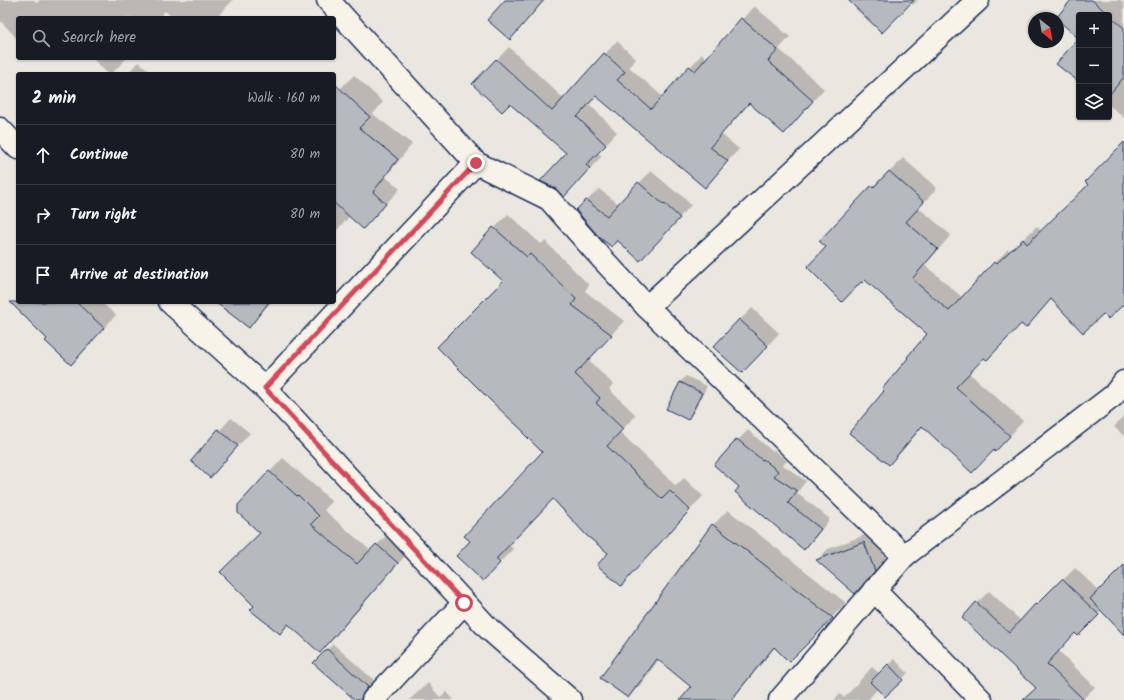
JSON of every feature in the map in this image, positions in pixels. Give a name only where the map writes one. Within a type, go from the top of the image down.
[{"type":"street","points":[[328,0],[476,163],[549,199],[647,307],[904,556]]},
{"type":"street","points":[[647,307],[978,0]]},
{"type":"street","points":[[0,129],[16,146]]},
{"type":"street","points":[[265,388],[476,163]]},
{"type":"street","points":[[172,304],[265,388],[489,629],[570,700]]},
{"type":"street","points":[[780,700],[904,556],[1113,396],[1124,382]]},
{"type":"street","points":[[874,590],[981,700]]},
{"type":"street","points":[[373,700],[464,603]]},
{"type":"building","points":[[505,0],[544,0],[510,40],[487,20]]},
{"type":"building","points":[[848,0],[914,0],[882,33]]},
{"type":"building","points":[[1071,0],[1092,0],[1106,12],[1076,12],[1076,36],[1064,25],[1064,12],[1061,12]]},
{"type":"building","points":[[741,18],[778,50],[768,61],[813,101],[784,134],[749,103],[710,147],[728,161],[705,188],[596,96],[577,117],[606,145],[586,165],[590,168],[564,197],[555,188],[540,181],[566,153],[510,104],[502,112],[472,84],[496,59],[552,111],[604,53],[625,72],[617,80],[651,109],[689,66],[695,71]]},
{"type":"building","points":[[1112,18],[1124,28],[1124,77],[1112,91]]},
{"type":"building","points":[[1076,40],[1076,80],[1056,64]]},
{"type":"building","points":[[336,85],[370,117],[359,128],[398,159],[373,192],[386,204],[363,229],[336,205]]},
{"type":"building","points":[[1124,142],[1124,304],[1108,319],[1103,314],[1083,333],[1051,299],[1026,328],[1021,324],[987,360],[984,358],[956,387],[1010,436],[995,452],[994,450],[972,473],[922,426],[889,465],[849,433],[884,391],[882,389],[927,334],[865,280],[862,283],[861,282],[842,302],[807,267],[826,247],[819,241],[871,186],[873,188],[889,171],[924,202],[906,222],[938,249],[912,279],[949,311],[994,262],[996,264],[1023,239],[1027,244],[1088,185],[1085,182]]},
{"type":"building","points":[[638,182],[680,218],[640,261],[617,240],[612,247],[599,237],[576,210],[586,200],[607,216]]},
{"type":"building","points":[[493,227],[527,257],[530,254],[576,299],[572,305],[612,335],[575,374],[600,398],[596,403],[623,429],[607,446],[662,499],[670,491],[690,510],[621,586],[597,565],[608,553],[586,535],[553,499],[496,559],[500,563],[483,581],[456,556],[470,541],[464,536],[542,452],[523,433],[524,432],[437,347],[503,281],[471,252]]},
{"type":"building","points":[[10,302],[16,302],[16,304],[78,304],[104,328],[71,365],[45,341],[47,339]]},
{"type":"building","points":[[218,304],[267,304],[249,328]]},
{"type":"building","points":[[739,319],[768,346],[742,373],[713,347]]},
{"type":"building","points":[[680,382],[702,393],[688,420],[666,409]]},
{"type":"building","points":[[218,429],[238,446],[210,478],[191,461]]},
{"type":"building","points":[[737,439],[778,471],[774,476],[797,491],[788,503],[821,529],[804,550],[735,492],[739,487],[714,465]]},
{"type":"building","points":[[269,471],[297,496],[298,495],[319,516],[311,524],[357,564],[376,544],[398,563],[320,653],[288,624],[280,634],[250,610],[254,606],[220,572],[260,533],[238,513],[238,505]]},
{"type":"building","points":[[712,524],[833,618],[789,662],[774,647],[731,700],[680,700],[691,687],[657,659],[628,698],[600,678]]},
{"type":"building","points":[[864,542],[875,571],[855,594],[816,560]]},
{"type":"building","points":[[1124,565],[1124,635],[1090,599]]},
{"type":"building","points":[[1062,579],[1099,615],[1078,636],[1075,633],[1047,664],[1084,700],[1023,700],[1036,688],[962,618],[976,602],[1009,633],[1035,604],[1036,605]]},
{"type":"building","points":[[327,649],[368,687],[361,700],[355,700],[313,663]]},
{"type":"building","points":[[888,664],[903,680],[885,697],[870,682]]},
{"type":"route","points":[[464,603],[265,388],[476,163]]}]
